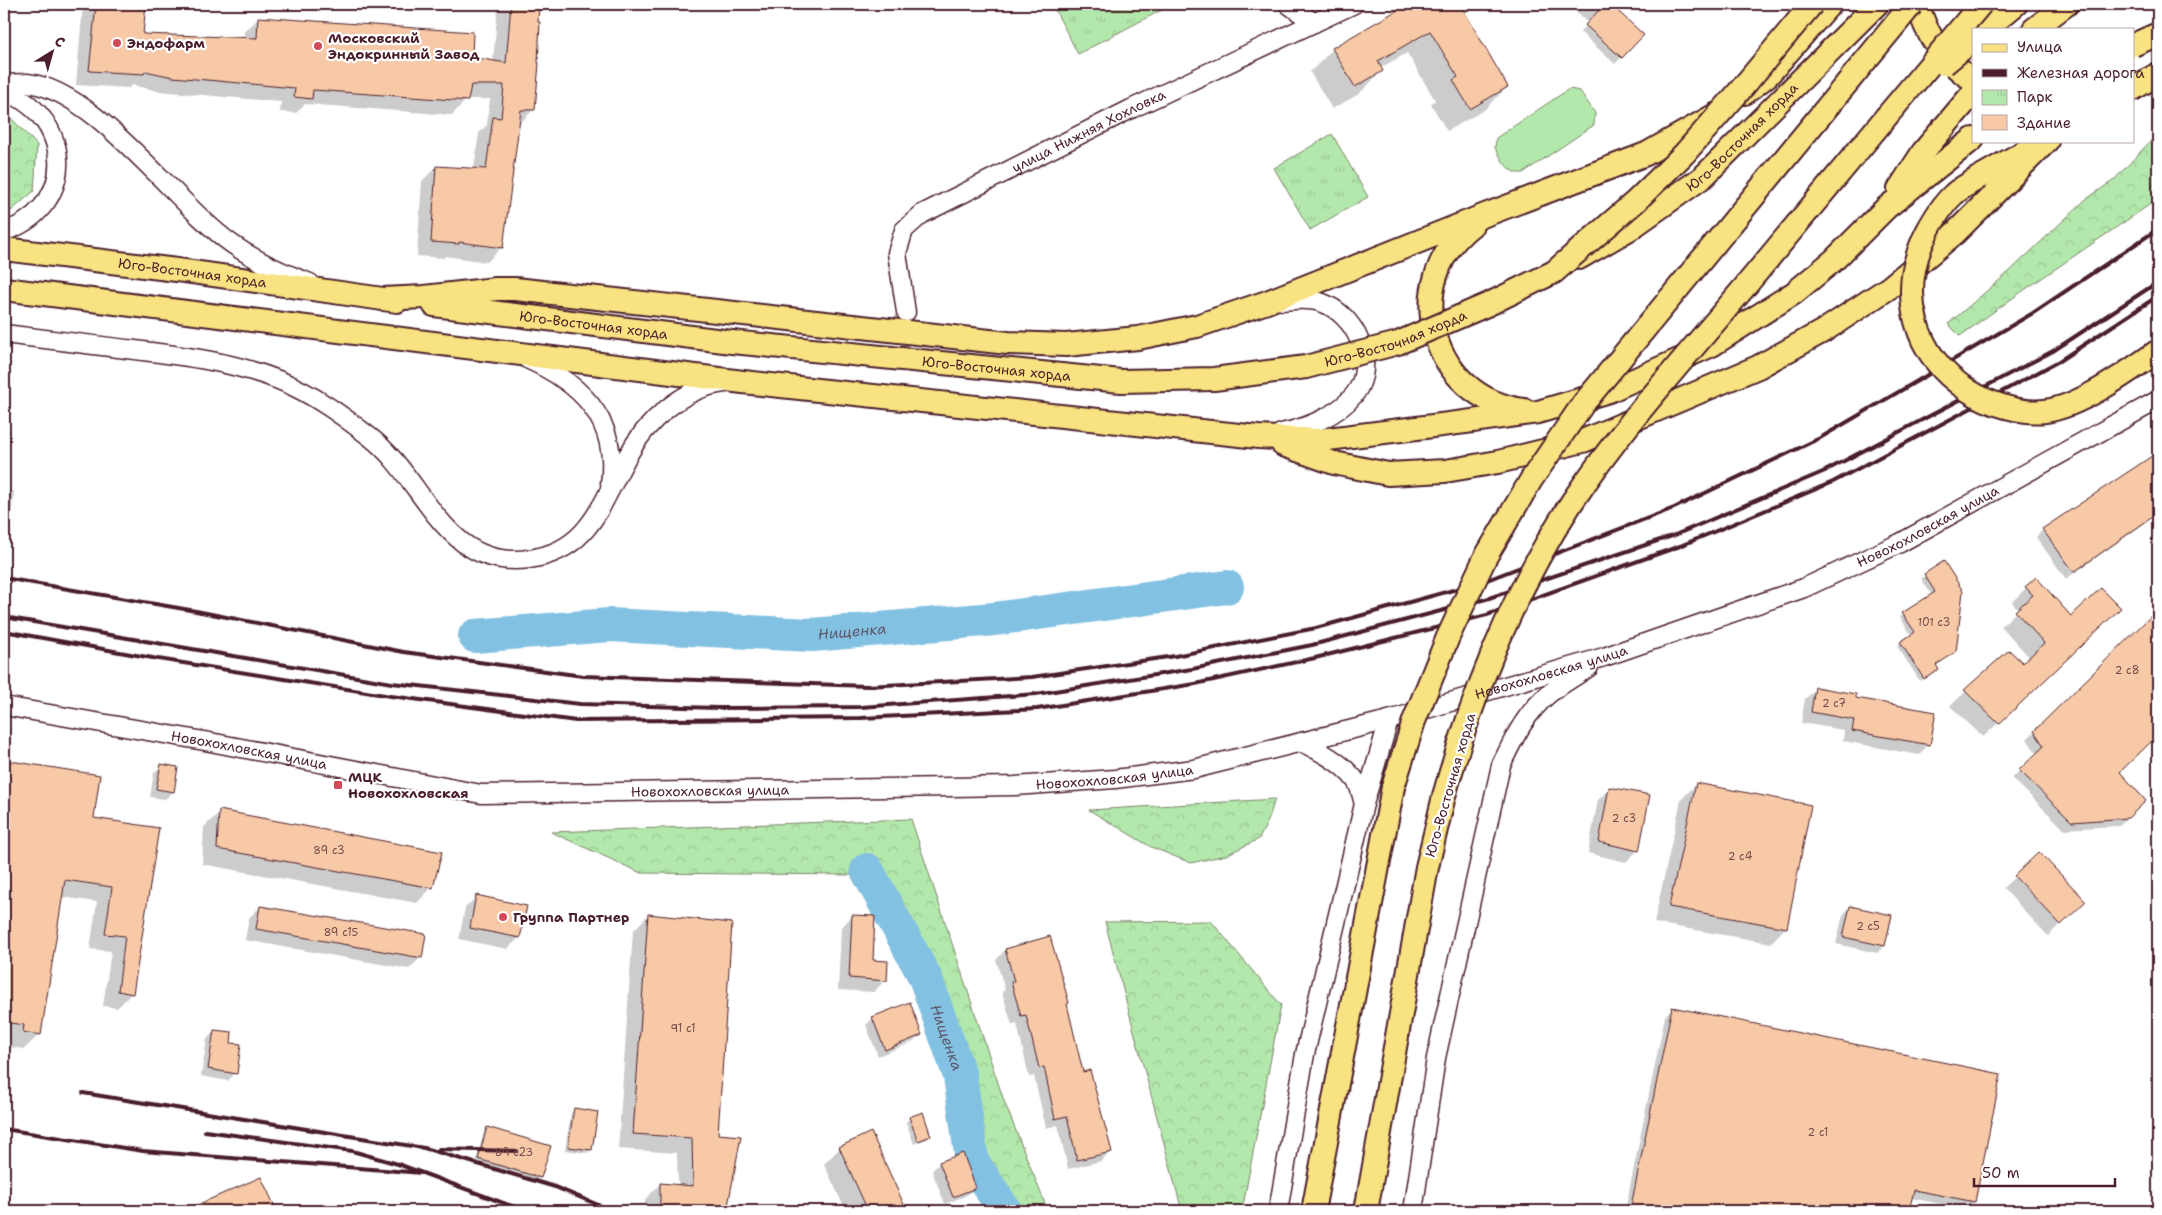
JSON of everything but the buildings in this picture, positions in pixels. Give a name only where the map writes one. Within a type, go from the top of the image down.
[{"type":"main road","points":[[1554,272],[1636,200],[1684,154],[1812,4]]},
{"type":"main road","points":[[382,299],[515,289],[1008,342],[1066,344],[1138,338],[1197,326],[1267,302],[1485,215],[1646,154],[1724,109],[1768,75],[1830,4]]},
{"type":"main road","name":"Юго-Восточная хорда","points":[[4,249],[185,271],[382,299],[732,342],[1121,381],[1214,379],[1306,367],[1398,344],[1489,304],[1554,272],[1631,228],[1703,177],[1877,4]]},
{"type":"main road","points":[[1313,1211],[1393,787],[1414,721],[1485,558],[1531,480],[1583,404],[1912,4]]},
{"type":"main road","points":[[1918,4],[1920,16],[1931,38],[1949,62],[1972,79]]},
{"type":"main road","name":"Юго-Восточная хорда","points":[[1366,1211],[1427,867],[1444,796],[1463,730],[1497,641],[1529,575],[1572,502],[1624,430],[1981,4]]},
{"type":"main road","points":[[1987,28],[2016,4]]},
{"type":"main road","points":[[2035,28],[2067,4]]},
{"type":"main road","points":[[2134,51],[2158,26]]},
{"type":"main road","points":[[2134,45],[2158,34]]},
{"type":"main road","points":[[1886,117],[1972,41]]},
{"type":"main road","points":[[2134,88],[2158,74]]},
{"type":"main road","points":[[1886,208],[1923,152],[1972,94]]},
{"type":"main road","points":[[4,289],[743,382],[1258,437],[1320,440],[1538,412],[1609,391],[1712,346],[1786,298],[1834,260],[1886,208],[1972,140]]},
{"type":"main road","points":[[2040,142],[1953,195],[1934,218],[1921,245],[1912,276],[1912,304],[1921,336],[1935,362],[1956,383],[1982,399],[2013,409],[2045,412],[2078,400],[2116,379],[2158,351]]},
{"type":"main road","points":[[1258,437],[1334,463],[1388,474],[1445,471],[1498,462],[1583,441],[1758,367],[1825,330],[1890,287],[1955,233],[2047,142]]},
{"type":"main road","points":[[1485,215],[1460,234],[1446,253],[1434,278],[1431,321],[1442,351],[1450,365],[1465,383],[1481,395],[1509,408],[1538,412]]},
{"type":"street","points":[[1288,4],[1314,23]]},
{"type":"street","points":[[1301,4],[1314,23]]},
{"type":"street","name":"улица Нижняя Хохловка","points":[[906,312],[897,253],[904,230],[922,214],[1130,109],[1354,4]]},
{"type":"street","points":[[4,84],[28,83],[54,92],[78,104],[99,119],[200,218],[232,244],[261,262],[339,293]]},
{"type":"street","points":[[4,93],[21,100],[38,113],[50,130],[57,148],[60,166],[56,183],[48,200],[38,212],[24,222],[4,231]]},
{"type":"street","points":[[1258,437],[1302,429],[1344,405],[1360,386],[1364,368],[1363,352],[1358,334],[1348,320],[1334,310],[1320,302],[1302,299],[1267,302]]},
{"type":"street","points":[[4,334],[182,356],[234,365],[282,381],[321,403],[372,439],[408,477],[450,534],[463,544],[494,558],[511,560],[528,559],[560,550],[586,530],[605,502],[628,455],[646,430],[664,412],[696,390],[715,384],[743,382]]},
{"type":"street","points":[[517,355],[545,367],[569,383],[582,394],[602,421],[608,436],[612,461],[610,486],[605,502]]},
{"type":"street","name":"Новохохловская улица","points":[[4,706],[210,742],[481,794],[1016,786],[1115,779],[1194,769],[1389,720],[1604,657],[1813,584],[1900,543],[2158,400]]},
{"type":"street","points":[[1413,1211],[1436,1058],[1501,765],[1516,733],[1531,712],[1549,694],[1604,657]]},
{"type":"street","points":[[1278,1211],[1304,1054],[1364,804],[1389,720]]},
{"type":"street","points":[[1301,742],[1340,765],[1356,782],[1364,804]]},
{"type":"green space","points":[[1052,4],[1173,4],[1078,54]]},
{"type":"green space","points":[[1569,89],[1580,91],[1595,113],[1594,125],[1523,173],[1509,169],[1495,148],[1496,138]]},
{"type":"green space","points":[[4,118],[11,118],[37,145],[34,191],[10,212],[4,211]]},
{"type":"green space","points":[[2158,133],[2158,199],[1960,336],[1948,324],[2009,272],[2085,200],[2114,180]]},
{"type":"green space","points":[[1332,134],[1368,197],[1310,230],[1274,168]]},
{"type":"green space","points":[[1275,799],[1268,821],[1259,839],[1226,855],[1191,863],[1151,847],[1089,810]]},
{"type":"green space","points":[[911,819],[1004,1101],[1048,1211],[1004,1211],[908,978],[851,875],[641,873],[551,832]]},
{"type":"green space","points":[[1211,921],[1281,1005],[1242,1211],[1182,1211],[1105,922]]},
{"type":"waterway","name":"Нищенка","points":[[475,636],[609,625],[812,635],[994,619],[1227,587]]},
{"type":"waterway","name":"Нищенка","points":[[867,870],[925,977],[960,1076],[972,1161],[1005,1211]]},
{"type":"railway","points":[[4,578],[196,611],[404,652],[583,676],[867,686],[1032,677],[1175,656],[1316,628],[1482,582],[1674,508],[1820,438],[2033,313],[2158,229]]},
{"type":"railway","points":[[4,617],[392,683],[580,704],[718,708],[861,707],[1036,694],[1192,669],[1312,645],[1486,599],[1675,535],[1825,471],[2053,351],[2158,282]]},
{"type":"railway","points":[[4,631],[158,659],[391,696],[576,721],[861,718],[1037,709],[1195,684],[1315,658],[1487,615],[1680,546],[1833,482],[2059,361],[2158,296]]},
{"type":"railway","points":[[83,1093],[424,1148],[555,1187],[613,1211]]},
{"type":"railway","points":[[4,1129],[143,1151],[422,1173]]},
{"type":"railway","points":[[205,1131],[352,1151],[398,1164],[525,1211]]},
{"type":"railway","points":[[439,1149],[517,1151]]},
{"type":"place","name":"Эндофарм","points":[[117,43]]},
{"type":"place","name":"Московский Эндокринный Завод","points":[[318,46]]},
{"type":"place","name":"МЦК Новохохловская","points":[[338,785]]},
{"type":"place","name":"Группа Партнер","points":[[503,917]]}]
